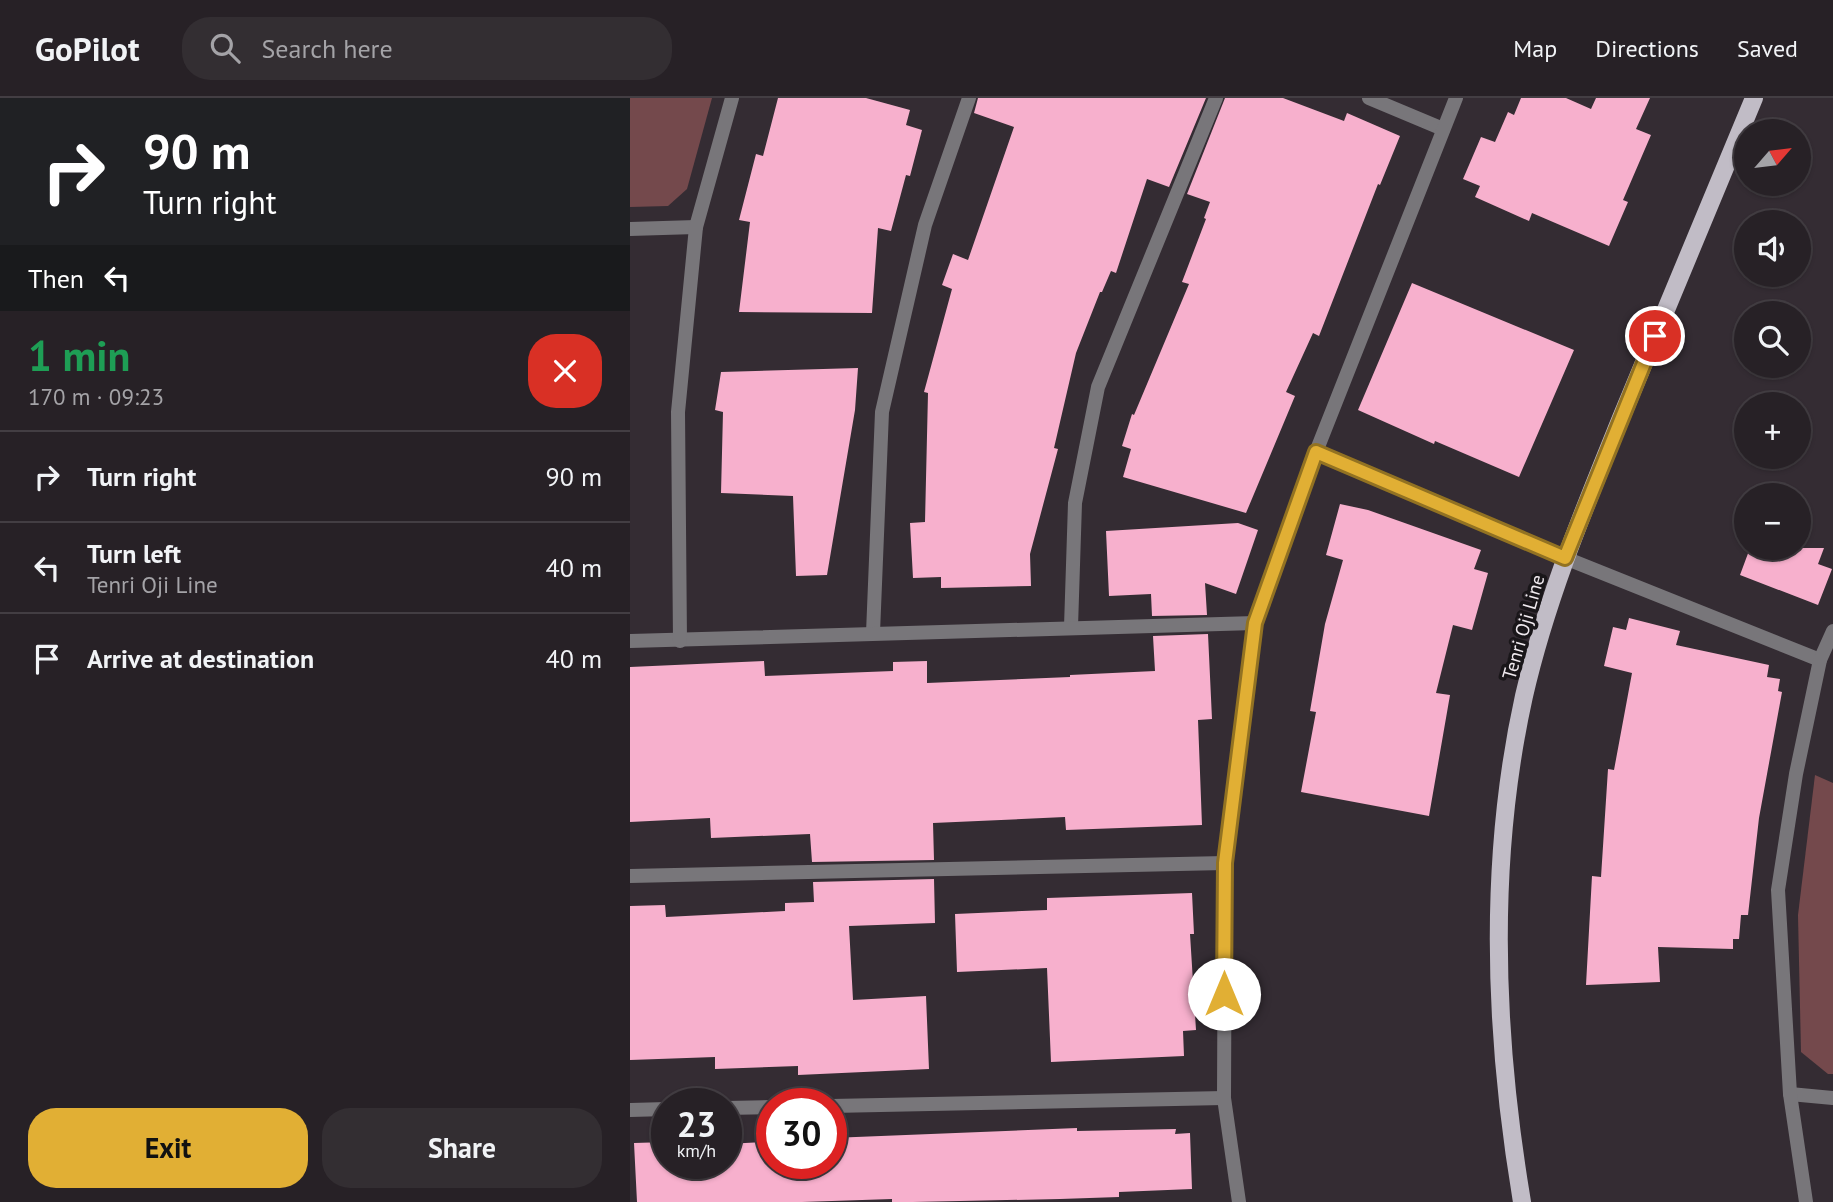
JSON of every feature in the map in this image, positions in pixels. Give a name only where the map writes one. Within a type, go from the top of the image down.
[{"type":"main road","name":"Tenri Oji Line","points":[[1521,1202],[1507,1103],[1499,991],[1500,864],[1510,780],[1525,696],[1565,558],[1754,98]]},
{"type":"street","points":[[680,641],[678,412],[696,227],[732,98]]},
{"type":"street","points":[[873,633],[882,412],[925,225],[969,98]]},
{"type":"street","points":[[1071,627],[1075,503],[1098,387],[1216,98]]},
{"type":"street","points":[[1370,98],[1443,129]]},
{"type":"street","points":[[1239,1202],[1224,1098],[1225,863],[1255,623],[1316,452],[1456,98]]},
{"type":"street","points":[[630,229],[696,227]]},
{"type":"street","points":[[1316,452],[1565,558],[1820,660]]},
{"type":"street","points":[[630,641],[1255,623]]},
{"type":"street","points":[[1806,1202],[1790,1094],[1778,890],[1796,774],[1820,660],[1833,631]]},
{"type":"street","points":[[630,876],[1225,863]]},
{"type":"street","points":[[1790,1094],[1833,1098]]},
{"type":"street","points":[[847,1106],[1224,1098]]},
{"type":"street","points":[[630,1110],[651,1110]]},
{"type":"shaded area","points":[[630,98],[712,98],[687,189],[668,206],[630,207]]},
{"type":"shaded area","points":[[1815,775],[1833,783],[1833,1074],[1828,1074],[1801,1052],[1798,915]]},
{"type":"building","points":[[778,98],[866,98],[910,110],[906,125],[922,130],[891,231],[878,228],[872,313],[739,312],[750,222],[739,220],[756,154],[763,156]]},
{"type":"building","points":[[978,98],[1206,98],[1169,187],[1147,179],[1116,273],[1111,271],[1100,292],[1076,353],[1054,448],[1058,449],[1030,554],[1031,586],[941,588],[941,577],[913,578],[910,523],[925,522],[928,393],[924,392],[952,289],[942,285],[953,254],[968,260],[1014,127],[974,113]]},
{"type":"building","points":[[1225,98],[1283,98],[1344,121],[1347,113],[1400,136],[1380,185],[1378,184],[1319,336],[1313,333],[1286,392],[1295,396],[1246,513],[1123,477],[1131,449],[1122,446],[1132,414],[1134,415],[1189,284],[1182,282],[1210,202],[1187,194]]},
{"type":"building","points":[[1521,98],[1566,98],[1591,109],[1596,98],[1650,98],[1636,129],[1651,135],[1623,200],[1628,202],[1609,246],[1532,213],[1529,221],[1475,197],[1480,186],[1463,179],[1481,137],[1495,142],[1508,112],[1514,115]]},
{"type":"building","points":[[1412,283],[1574,350],[1519,477],[1435,441],[1434,444],[1358,410]]},
{"type":"building","points":[[858,368],[855,410],[827,575],[796,576],[793,496],[721,493],[723,412],[715,410],[721,372]]},
{"type":"building","points":[[1340,504],[1368,510],[1481,550],[1474,569],[1488,573],[1472,630],[1453,625],[1436,693],[1450,695],[1429,816],[1301,792],[1316,712],[1310,711],[1325,624],[1343,560],[1326,555]]},
{"type":"building","points":[[1238,523],[1258,530],[1236,594],[1205,583],[1207,615],[1152,616],[1151,594],[1109,596],[1106,531]]},
{"type":"building","points":[[1811,548],[1824,548],[1818,564],[1832,569],[1818,605],[1740,575],[1746,560],[1811,560]]},
{"type":"building","points":[[1629,618],[1680,631],[1676,645],[1769,665],[1767,677],[1780,679],[1778,691],[1782,692],[1759,818],[1748,915],[1741,915],[1739,939],[1733,939],[1733,949],[1658,947],[1660,982],[1586,985],[1592,876],[1601,877],[1608,769],[1614,770],[1632,673],[1604,666],[1613,627],[1626,630]]},
{"type":"building","points":[[1208,634],[1212,719],[1198,720],[1202,825],[1066,830],[1065,817],[933,823],[934,860],[812,862],[810,834],[711,838],[710,818],[630,822],[630,667],[764,661],[765,676],[893,671],[893,662],[927,661],[927,683],[1070,677],[1155,671],[1153,636]]},
{"type":"building","points":[[934,879],[935,923],[849,926],[853,1000],[926,996],[929,1069],[798,1075],[798,1066],[715,1069],[715,1057],[630,1060],[630,906],[665,905],[666,917],[785,911],[785,903],[814,902],[813,882]]},
{"type":"building","points":[[1192,893],[1194,934],[1190,934],[1196,1030],[1183,1031],[1184,1056],[1051,1062],[1047,968],[957,972],[955,914],[1047,910],[1047,898]]},
{"type":"building","points":[[1077,1128],[1077,1131],[1176,1129],[1175,1134],[1190,1133],[1192,1189],[1119,1192],[1119,1197],[1060,1199],[637,1202],[634,1143],[651,1142],[651,1179],[742,1179],[742,1143],[756,1142],[756,1179],[847,1179],[847,1137]]},
{"type":"route","points":[[1224,994],[1225,863],[1255,623],[1316,452],[1565,558],[1655,336]]}]
